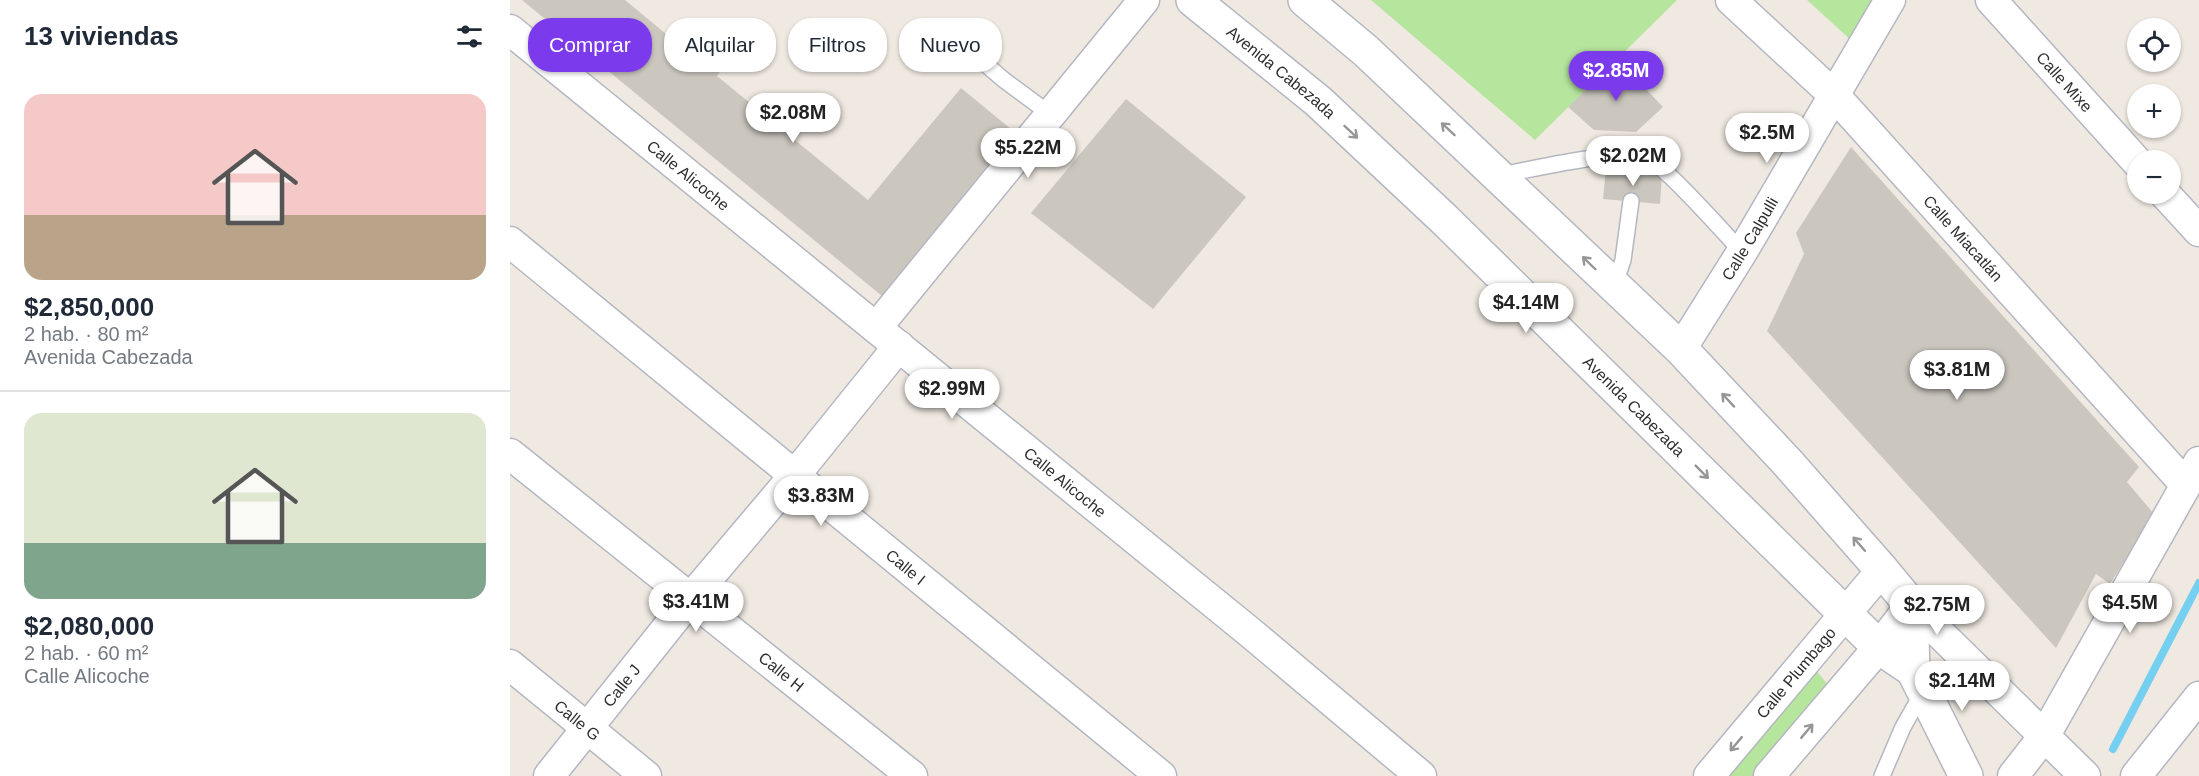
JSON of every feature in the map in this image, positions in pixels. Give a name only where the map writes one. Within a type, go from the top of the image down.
[{"type":"main road","name":"Avenida Cabezada","points":[[1193,0],[1318,101],[1445,219],[1845,614],[1918,681]]},
{"type":"main road","points":[[1305,0],[1366,51],[1681,350],[1787,462],[1911,605]]},
{"type":"main road","name":"Avenida Cabezada","points":[[1911,605],[1918,681],[1966,776]]},
{"type":"street","points":[[876,327],[1144,0]]},
{"type":"street","name":"Calle Miacatlán","points":[[1731,0],[1835,96],[2193,474]]},
{"type":"street","name":"Calle Calpulli","points":[[1681,350],[1742,252],[1890,0]]},
{"type":"street","name":"Calle Mixe","points":[[1991,0],[2127,151]]},
{"type":"street","name":"Calle Alicoche","points":[[510,30],[1252,634],[1421,776]]},
{"type":"street","points":[[2174,204],[2199,231]]},
{"type":"street","name":"Calle I","points":[[510,242],[1161,776]]},
{"type":"street","name":"Calle J","points":[[549,776],[691,598],[795,475],[899,346]]},
{"type":"street","name":"Calle H","points":[[510,454],[912,776]]},
{"type":"street","points":[[2013,776],[2045,735],[2193,474]]},
{"type":"street","name":"Calle Plumbago","points":[[1709,776],[1882,570]]},
{"type":"street","points":[[1769,776],[1879,647],[1911,605],[2085,776]]},
{"type":"street","name":"Calle G","points":[[510,665],[646,776]]},
{"type":"street","points":[[2136,776],[2199,698]]},
{"type":"lane","points":[[995,72],[1050,114]]},
{"type":"lane","points":[[1632,154],[1632,171]]},
{"type":"lane","points":[[1497,176],[1604,157],[1632,154],[1648,158],[1690,195],[1742,252]]},
{"type":"lane","points":[[1614,287],[1623,260],[1631,201]]},
{"type":"lane","points":[[1882,776],[1904,727],[1918,681]]},
{"type":"green space","points":[[1371,0],[1677,0],[1535,140]]},
{"type":"green space","points":[[1807,0],[1876,0],[1852,41]]},
{"type":"green space","points":[[1813,667],[1830,687],[1756,776],[1722,776]]},
{"type":"building","points":[[522,0],[625,0],[647,18],[544,18]]},
{"type":"building","points":[[652,22],[664,32],[664,72],[720,72],[717,76],[868,200],[961,88],[1017,134],[882,296],[610,72],[652,72]]},
{"type":"building","points":[[1617,59],[1663,107],[1636,132],[1594,130],[1568,107]]},
{"type":"building","points":[[1126,99],[1246,197],[1153,309],[1031,213]]},
{"type":"building","points":[[1851,147],[2139,467],[2127,482],[2154,514],[2110,584],[2096,574],[2056,648],[1767,331],[1804,254],[1796,233]]},
{"type":"building","points":[[1606,169],[1662,174],[1660,204],[1603,199]]},
{"type":"waterway","points":[[2113,749],[2199,583]]}]
